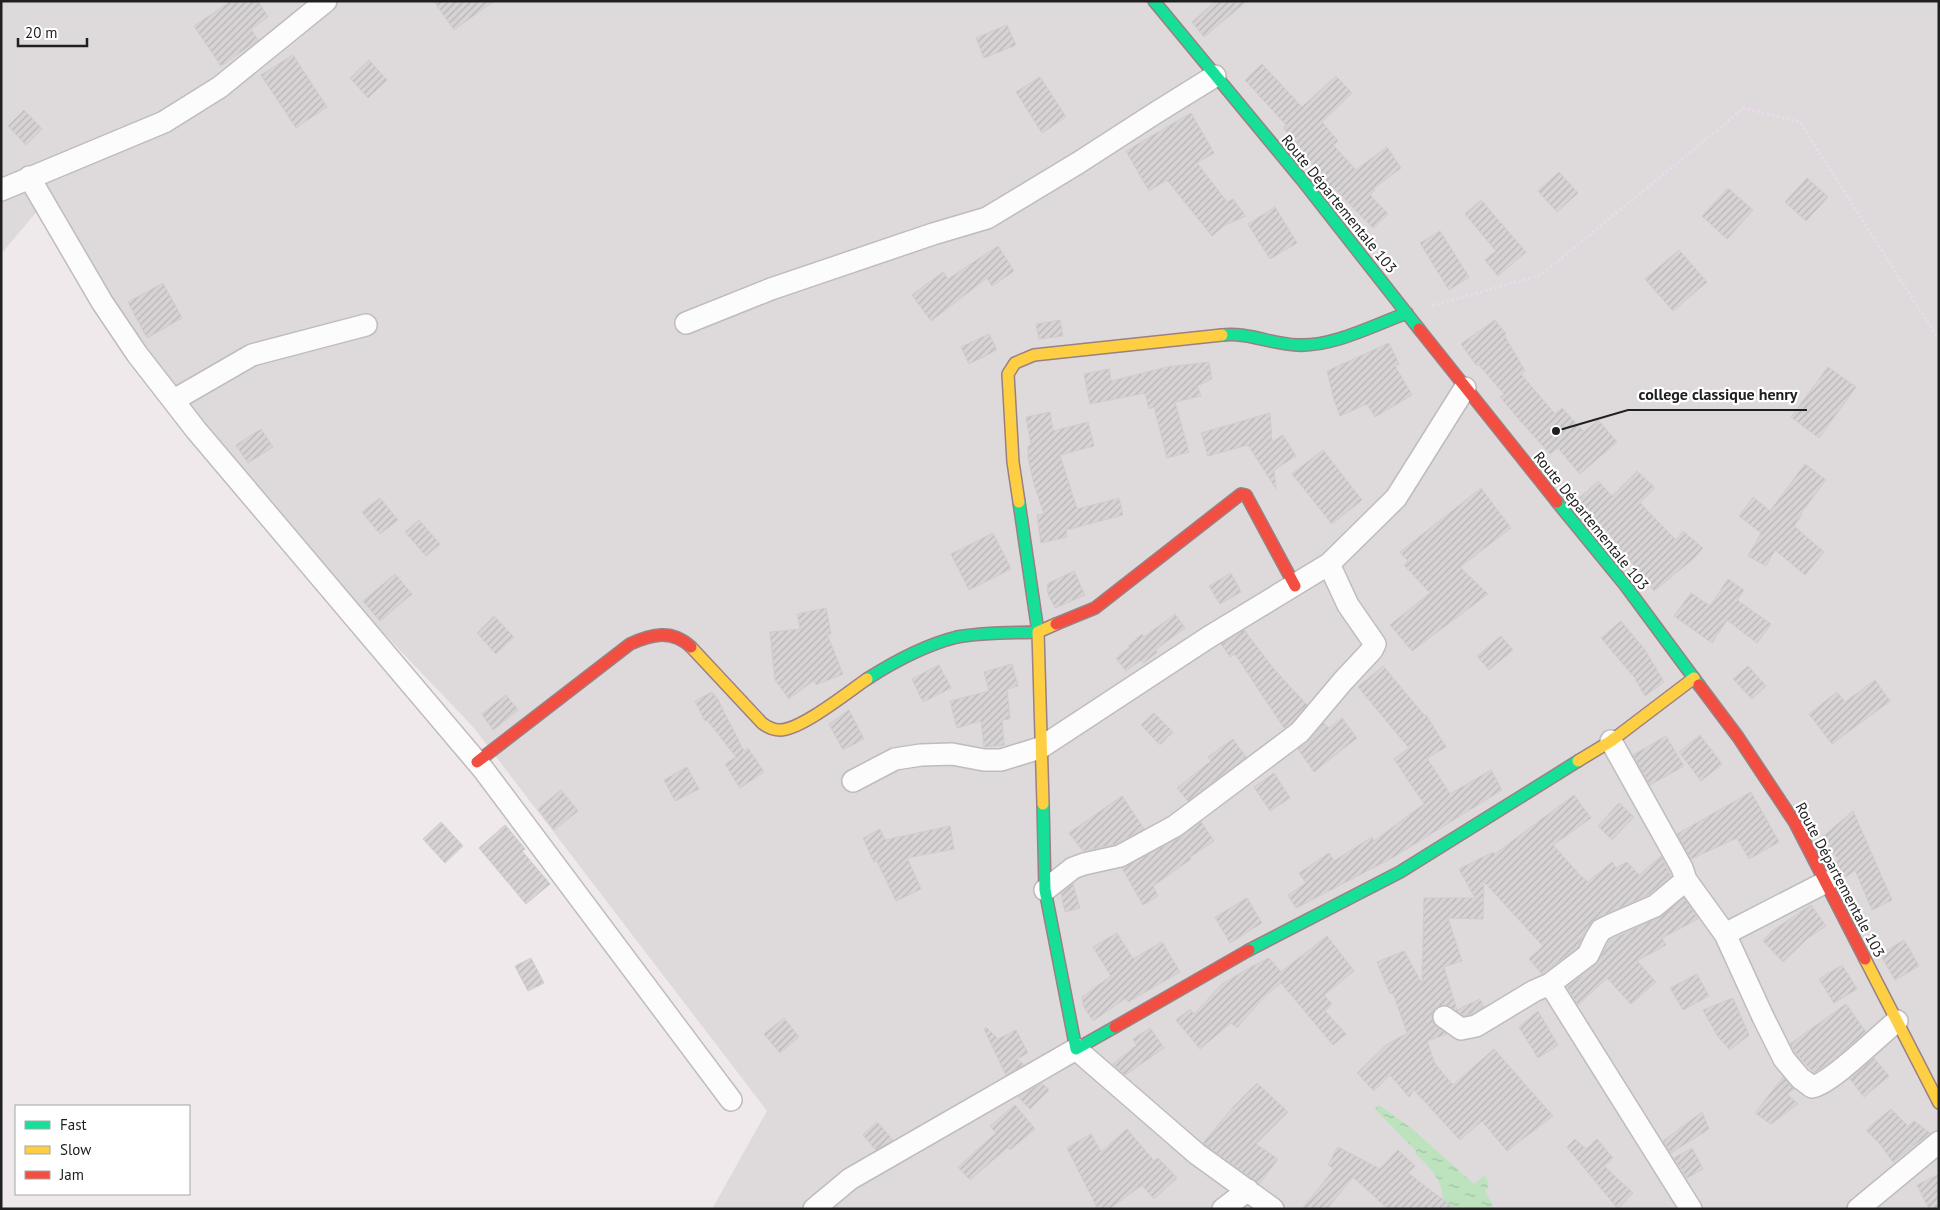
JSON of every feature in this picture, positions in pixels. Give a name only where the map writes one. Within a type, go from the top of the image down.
[{"type":"street","points":[[1,190],[164,122],[220,87],[326,1]]},
{"type":"street","name":"Route Départementale 103","points":[[1154,1],[1302,180],[1465,388],[1625,586],[1738,737],[1795,823],[1939,1103]]},
{"type":"street","points":[[686,323],[780,286],[933,234],[987,218],[1215,76]]},
{"type":"street","points":[[29,177],[102,302],[137,354],[203,437],[477,762],[731,1100]]},
{"type":"street","points":[[1273,1209],[1197,1154],[1076,1049],[1045,890],[1038,632],[1013,462],[1008,374],[1015,363],[1034,355],[1236,333],[1297,345],[1328,342],[1407,313]]},
{"type":"street","points":[[174,400],[252,354],[366,324]]},
{"type":"street","points":[[853,781],[894,759],[921,755],[952,754],[984,760],[1001,760],[1040,748],[1209,637],[1295,586],[1329,564],[1396,498],[1465,388]]},
{"type":"street","points":[[477,762],[630,644],[649,635],[664,634],[679,637],[689,645],[762,723],[770,729],[784,730],[802,723],[862,683],[932,645],[974,633],[1038,632],[1095,608],[1241,494],[1246,495],[1295,586]]},
{"type":"street","points":[[1045,890],[1073,868],[1120,856],[1175,826],[1300,732],[1372,650],[1375,644],[1372,637],[1348,605],[1329,564]]},
{"type":"street","points":[[814,1209],[850,1179],[1076,1049],[1244,953],[1400,872],[1611,741],[1694,678]]},
{"type":"street","points":[[1611,741],[1682,868],[1686,880],[1726,934],[1784,1059],[1800,1078],[1812,1087],[1820,1085],[1897,1020]]},
{"type":"street","points":[[1444,1017],[1461,1029],[1476,1026],[1534,991],[1550,984],[1588,955],[1602,930],[1655,906],[1686,880]]},
{"type":"street","points":[[1726,934],[1826,882]]},
{"type":"street","points":[[1550,984],[1692,1209]]},
{"type":"street","points":[[1858,1209],[1939,1142]]},
{"type":"street","points":[[1223,1209],[1248,1190]]},
{"type":"path","points":[[1407,313],[1542,275],[1744,108],[1800,122],[1939,340]]},
{"type":"shaded area","points":[[1,1],[1939,1],[1939,1209],[712,1209],[767,1111],[474,728],[192,432],[46,201],[1,254]]},
{"type":"water","points":[[1379,1105],[1411,1128],[1474,1184],[1485,1175],[1489,1185],[1485,1191],[1495,1209],[1441,1209],[1443,1200],[1437,1178],[1416,1154],[1415,1150],[1375,1109]]},
{"type":"building","points":[[231,1],[258,1],[268,17],[251,29],[258,40],[221,66],[194,26]]},
{"type":"building","points":[[434,1],[494,1],[454,30]]},
{"type":"building","points":[[1216,1],[1247,1],[1204,37],[1192,22]]},
{"type":"building","points":[[1007,25],[1016,45],[984,58],[976,38]]},
{"type":"building","points":[[293,55],[327,107],[296,128],[261,75]]},
{"type":"building","points":[[369,60],[387,80],[368,98],[350,78]]},
{"type":"building","points":[[1262,64],[1302,107],[1336,76],[1352,93],[1322,122],[1338,141],[1333,145],[1356,170],[1387,147],[1401,168],[1374,188],[1375,190],[1370,195],[1388,214],[1373,228],[1331,185],[1329,187],[1320,177],[1300,147],[1283,128],[1286,125],[1245,80]]},
{"type":"building","points":[[1040,77],[1066,117],[1042,133],[1016,92]]},
{"type":"building","points":[[24,110],[42,129],[26,145],[8,126]]},
{"type":"building","points":[[1191,113],[1214,153],[1197,163],[1227,202],[1233,199],[1246,216],[1225,225],[1212,236],[1167,180],[1149,191],[1126,151]]},
{"type":"building","points":[[1559,172],[1578,193],[1557,212],[1538,191]]},
{"type":"building","points":[[1807,178],[1828,197],[1806,221],[1785,202]]},
{"type":"building","points":[[1728,188],[1753,210],[1727,239],[1702,216]]},
{"type":"building","points":[[1481,200],[1526,252],[1498,276],[1485,260],[1496,251],[1465,214]]},
{"type":"building","points":[[1275,207],[1297,243],[1270,259],[1248,224]]},
{"type":"building","points":[[1440,231],[1469,277],[1449,290],[1420,243]]},
{"type":"building","points":[[998,246],[1014,271],[992,286],[987,278],[931,321],[912,295],[943,272],[948,279]]},
{"type":"building","points":[[1679,250],[1707,282],[1673,311],[1645,279]]},
{"type":"building","points":[[163,283],[182,318],[147,338],[128,302]]},
{"type":"building","points":[[1060,320],[1063,336],[1039,339],[1036,324]]},
{"type":"building","points":[[1495,320],[1506,334],[1504,335],[1525,371],[1521,374],[1555,414],[1562,408],[1584,432],[1598,420],[1617,442],[1580,474],[1558,448],[1550,454],[1500,397],[1504,394],[1479,365],[1476,365],[1461,344]]},
{"type":"building","points":[[989,334],[997,350],[969,364],[961,347]]},
{"type":"building","points":[[1389,343],[1399,364],[1395,366],[1412,395],[1375,417],[1367,404],[1340,416],[1327,371]]},
{"type":"building","points":[[1209,362],[1212,379],[1197,386],[1201,396],[1175,402],[1189,452],[1167,458],[1154,407],[1149,409],[1145,393],[1090,404],[1084,374],[1109,369],[1111,381],[1167,367]]},
{"type":"building","points":[[1828,367],[1856,387],[1819,438],[1791,417]]},
{"type":"building","points":[[1050,412],[1053,431],[1088,422],[1094,446],[1060,455],[1077,509],[1119,498],[1123,515],[1066,530],[1067,537],[1041,543],[1037,515],[1044,514],[1028,458],[1028,446],[1031,445],[1026,417]]},
{"type":"building","points":[[1270,413],[1272,442],[1283,435],[1296,456],[1274,470],[1276,489],[1248,445],[1208,456],[1201,433]]},
{"type":"building","points":[[261,429],[273,447],[248,463],[236,445]]},
{"type":"building","points":[[1323,450],[1362,500],[1332,524],[1292,474]]},
{"type":"building","points":[[1805,464],[1826,480],[1801,513],[1794,526],[1824,552],[1805,575],[1775,550],[1766,566],[1748,556],[1761,533],[1739,516],[1753,497],[1770,511]]},
{"type":"building","points":[[1637,471],[1655,488],[1640,503],[1676,540],[1683,531],[1703,548],[1692,560],[1654,591],[1604,527],[1602,529],[1577,500],[1598,481],[1612,496]]},
{"type":"building","points":[[1481,488],[1511,528],[1460,567],[1488,594],[1412,651],[1390,625],[1430,593],[1404,565],[1408,561],[1400,552]]},
{"type":"building","points":[[380,498],[398,520],[380,534],[362,512]]},
{"type":"building","points":[[419,520],[440,544],[426,556],[405,532]]},
{"type":"building","points":[[993,533],[1011,569],[969,590],[951,554]]},
{"type":"building","points":[[1074,571],[1085,595],[1055,608],[1048,594],[1047,584]]},
{"type":"building","points":[[1231,573],[1241,592],[1220,604],[1209,586]]},
{"type":"building","points":[[395,574],[412,594],[380,621],[363,601]]},
{"type":"building","points":[[1728,579],[1744,590],[1737,600],[1771,624],[1757,643],[1727,620],[1712,643],[1674,616],[1691,593],[1710,606]]},
{"type":"building","points":[[826,608],[831,634],[827,634],[843,674],[816,685],[814,680],[789,699],[775,680],[770,632],[800,629],[797,614]]},
{"type":"building","points":[[1175,614],[1185,628],[1155,650],[1157,652],[1144,663],[1141,660],[1126,671],[1116,658],[1142,634],[1144,637]]},
{"type":"building","points":[[494,616],[514,637],[496,654],[477,633]]},
{"type":"building","points":[[1621,621],[1645,650],[1664,682],[1645,696],[1634,677],[1601,638]]},
{"type":"building","points":[[1244,630],[1274,669],[1307,705],[1284,728],[1235,654],[1230,657],[1221,644]]},
{"type":"building","points":[[1501,636],[1513,650],[1489,670],[1477,656]]},
{"type":"building","points":[[1012,664],[1018,686],[1007,689],[1010,719],[1002,720],[1004,745],[984,747],[981,721],[957,728],[950,701],[989,691],[984,672]]},
{"type":"building","points":[[939,665],[951,688],[923,702],[912,679]]},
{"type":"building","points":[[1383,666],[1426,715],[1446,747],[1427,758],[1450,794],[1491,770],[1502,790],[1392,858],[1296,908],[1288,895],[1306,883],[1299,873],[1329,853],[1334,861],[1372,837],[1374,841],[1424,804],[1394,759],[1409,748],[1358,687]]},
{"type":"building","points":[[1748,666],[1766,686],[1752,699],[1733,679]]},
{"type":"building","points":[[1875,680],[1890,701],[1832,744],[1809,714],[1837,692],[1845,702]]},
{"type":"building","points":[[712,692],[717,698],[744,751],[748,748],[764,772],[740,788],[725,764],[736,757],[707,720],[705,721],[695,701]]},
{"type":"building","points":[[506,695],[518,710],[493,730],[482,714]]},
{"type":"building","points":[[849,710],[864,739],[843,750],[829,724]]},
{"type":"building","points":[[1154,713],[1173,732],[1160,745],[1141,725]]},
{"type":"building","points":[[1342,718],[1357,738],[1314,772],[1298,749],[1310,740],[1324,723],[1329,728]]},
{"type":"building","points":[[1700,735],[1722,764],[1701,781],[1679,752]]},
{"type":"building","points":[[1666,736],[1684,766],[1650,785],[1633,755]]},
{"type":"building","points":[[1233,739],[1246,757],[1188,801],[1177,788],[1211,761],[1208,757]]},
{"type":"building","points":[[687,767],[699,789],[675,801],[664,780]]},
{"type":"building","points":[[1274,773],[1290,798],[1270,811],[1254,787]]},
{"type":"building","points":[[561,790],[578,811],[554,830],[538,809]]},
{"type":"building","points":[[1751,792],[1779,842],[1749,859],[1737,838],[1691,859],[1677,834]]},
{"type":"building","points":[[1574,795],[1591,818],[1553,845],[1579,874],[1577,876],[1580,875],[1588,882],[1612,862],[1616,868],[1627,862],[1639,875],[1661,856],[1671,876],[1648,895],[1595,919],[1585,931],[1578,947],[1542,974],[1529,959],[1543,946],[1484,882],[1483,919],[1448,918],[1462,961],[1444,967],[1457,1010],[1480,999],[1484,1007],[1464,1016],[1446,1005],[1434,1009],[1432,1015],[1433,1023],[1447,1034],[1427,1041],[1435,1064],[1453,1085],[1494,1049],[1553,1116],[1507,1151],[1482,1121],[1460,1140],[1414,1090],[1409,1097],[1390,1075],[1374,1091],[1357,1073],[1386,1045],[1407,1033],[1393,993],[1390,994],[1377,962],[1404,951],[1422,984],[1424,898],[1475,898],[1459,869],[1493,852],[1495,854]]},
{"type":"building","points":[[1122,796],[1144,829],[1116,844],[1083,851],[1069,833]]},
{"type":"building","points":[[1619,803],[1634,817],[1612,840],[1598,826]]},
{"type":"building","points":[[1853,811],[1892,900],[1872,910],[1855,870],[1846,877],[1835,862],[1839,860],[1821,838]]},
{"type":"building","points":[[441,822],[463,846],[445,863],[423,839]]},
{"type":"building","points":[[1201,822],[1214,841],[1153,886],[1158,896],[1143,905],[1122,868],[1181,837]]},
{"type":"building","points":[[505,825],[525,849],[522,851],[550,884],[526,904],[479,848]]},
{"type":"building","points":[[950,826],[954,849],[907,858],[921,889],[896,901],[877,861],[874,862],[863,838],[880,829],[885,840]]},
{"type":"building","points":[[1073,884],[1080,908],[1065,912],[1061,893]]},
{"type":"building","points":[[1247,898],[1262,923],[1230,943],[1215,917]]},
{"type":"building","points":[[1684,898],[1698,919],[1662,938],[1666,945],[1637,961],[1656,982],[1631,1004],[1607,978],[1578,1005],[1567,987],[1596,965],[1610,940],[1660,917]]},
{"type":"building","points":[[1811,905],[1826,926],[1808,938],[1783,962],[1763,941],[1772,931]]},
{"type":"building","points":[[1117,933],[1133,959],[1162,942],[1180,972],[1128,1002],[1126,998],[1093,1021],[1084,1007],[1082,997],[1111,976],[1093,947]]},
{"type":"building","points":[[1327,936],[1354,971],[1324,995],[1332,1004],[1325,1011],[1346,1034],[1333,1045],[1281,983],[1263,998],[1237,1028],[1231,1023],[1200,1049],[1176,1020],[1190,1009],[1194,1014],[1222,984],[1251,967],[1269,958],[1281,972]]},
{"type":"building","points":[[1904,940],[1919,966],[1895,980],[1880,954]]},
{"type":"building","points":[[531,958],[544,983],[528,991],[515,966]]},
{"type":"building","points":[[1842,965],[1857,989],[1834,1003],[1819,979]]},
{"type":"building","points":[[1697,974],[1709,996],[1683,1010],[1670,988]]},
{"type":"building","points":[[1733,998],[1749,1035],[1730,1050],[1718,1037],[1703,1010]]},
{"type":"building","points":[[1846,1004],[1866,1032],[1835,1059],[1814,1073],[1790,1044]]},
{"type":"building","points":[[1538,1011],[1558,1045],[1538,1058],[1519,1027]]},
{"type":"building","points":[[784,1018],[799,1037],[780,1053],[764,1034]]},
{"type":"building","points":[[986,1027],[998,1039],[1016,1030],[1028,1053],[1017,1059],[1024,1065],[1006,1075],[984,1029]]},
{"type":"building","points":[[1150,1028],[1164,1048],[1125,1075],[1113,1064],[1137,1045],[1133,1039]]},
{"type":"building","points":[[1874,1058],[1889,1076],[1864,1097],[1850,1079]]},
{"type":"building","points":[[1783,1077],[1794,1089],[1787,1094],[1798,1104],[1771,1124],[1755,1113]]},
{"type":"building","points":[[1042,1083],[1049,1090],[1030,1109],[1018,1097]]},
{"type":"building","points":[[1257,1083],[1288,1112],[1256,1144],[1278,1159],[1259,1184],[1203,1143],[1234,1106]]},
{"type":"building","points":[[1015,1105],[1035,1129],[1010,1150],[1008,1147],[970,1180],[958,1167],[996,1133],[990,1126]]},
{"type":"building","points":[[1891,1109],[1908,1126],[1914,1121],[1930,1133],[1893,1162],[1880,1144],[1866,1130]]},
{"type":"building","points":[[1702,1112],[1709,1129],[1671,1153],[1663,1141]]},
{"type":"building","points":[[877,1122],[893,1140],[876,1150],[863,1135]]},
{"type":"building","points":[[1127,1129],[1154,1161],[1158,1158],[1177,1178],[1154,1199],[1142,1185],[1109,1209],[1098,1209],[1067,1148],[1091,1134],[1101,1152]]},
{"type":"building","points":[[1575,1139],[1586,1149],[1597,1139],[1613,1158],[1604,1166],[1633,1193],[1618,1209],[1567,1147]]},
{"type":"building","points":[[1338,1147],[1380,1169],[1398,1150],[1415,1166],[1408,1173],[1455,1209],[1388,1209],[1353,1177],[1327,1209],[1302,1209],[1334,1169],[1328,1165]]},
{"type":"building","points":[[1692,1148],[1703,1169],[1687,1178],[1674,1158]]},
{"type":"building","points":[[1939,1174],[1939,1209],[1929,1209],[1917,1185]]},
{"type":"traffic: fast","points":[[1154,1],[1302,180],[1419,329]]},
{"type":"traffic: fast","points":[[1222,335],[1241,335],[1287,344],[1311,345],[1339,339],[1407,313]]},
{"type":"traffic: fast","points":[[867,679],[911,654],[933,644],[957,637],[987,633],[1038,632],[1019,502]]},
{"type":"traffic: fast","points":[[1557,502],[1625,585],[1699,685]]},
{"type":"traffic: fast","points":[[1249,950],[1400,872],[1578,761]]},
{"type":"traffic: fast","points":[[1043,804],[1045,890],[1076,1049],[1115,1027]]},
{"type":"traffic: slow","points":[[1019,502],[1013,462],[1008,374],[1015,363],[1034,355],[1222,335]]},
{"type":"traffic: slow","points":[[1043,804],[1038,632],[1056,624]]},
{"type":"traffic: slow","points":[[691,647],[762,723],[768,727],[780,730],[800,724],[812,717],[867,679]]},
{"type":"traffic: slow","points":[[1578,761],[1611,741],[1694,678]]},
{"type":"traffic: slow","points":[[1865,959],[1939,1103]]},
{"type":"traffic: jam","points":[[1419,329],[1557,502]]},
{"type":"traffic: jam","points":[[1056,624],[1095,608],[1241,494],[1246,495],[1295,586]]},
{"type":"traffic: jam","points":[[477,762],[630,644],[662,635],[677,638],[691,647]]},
{"type":"traffic: jam","points":[[1699,685],[1738,737],[1795,823],[1865,959]]},
{"type":"traffic: jam","points":[[1115,1027],[1249,950]]},
{"type":"place","name":"college classique henry","points":[[1556,431]]}]
